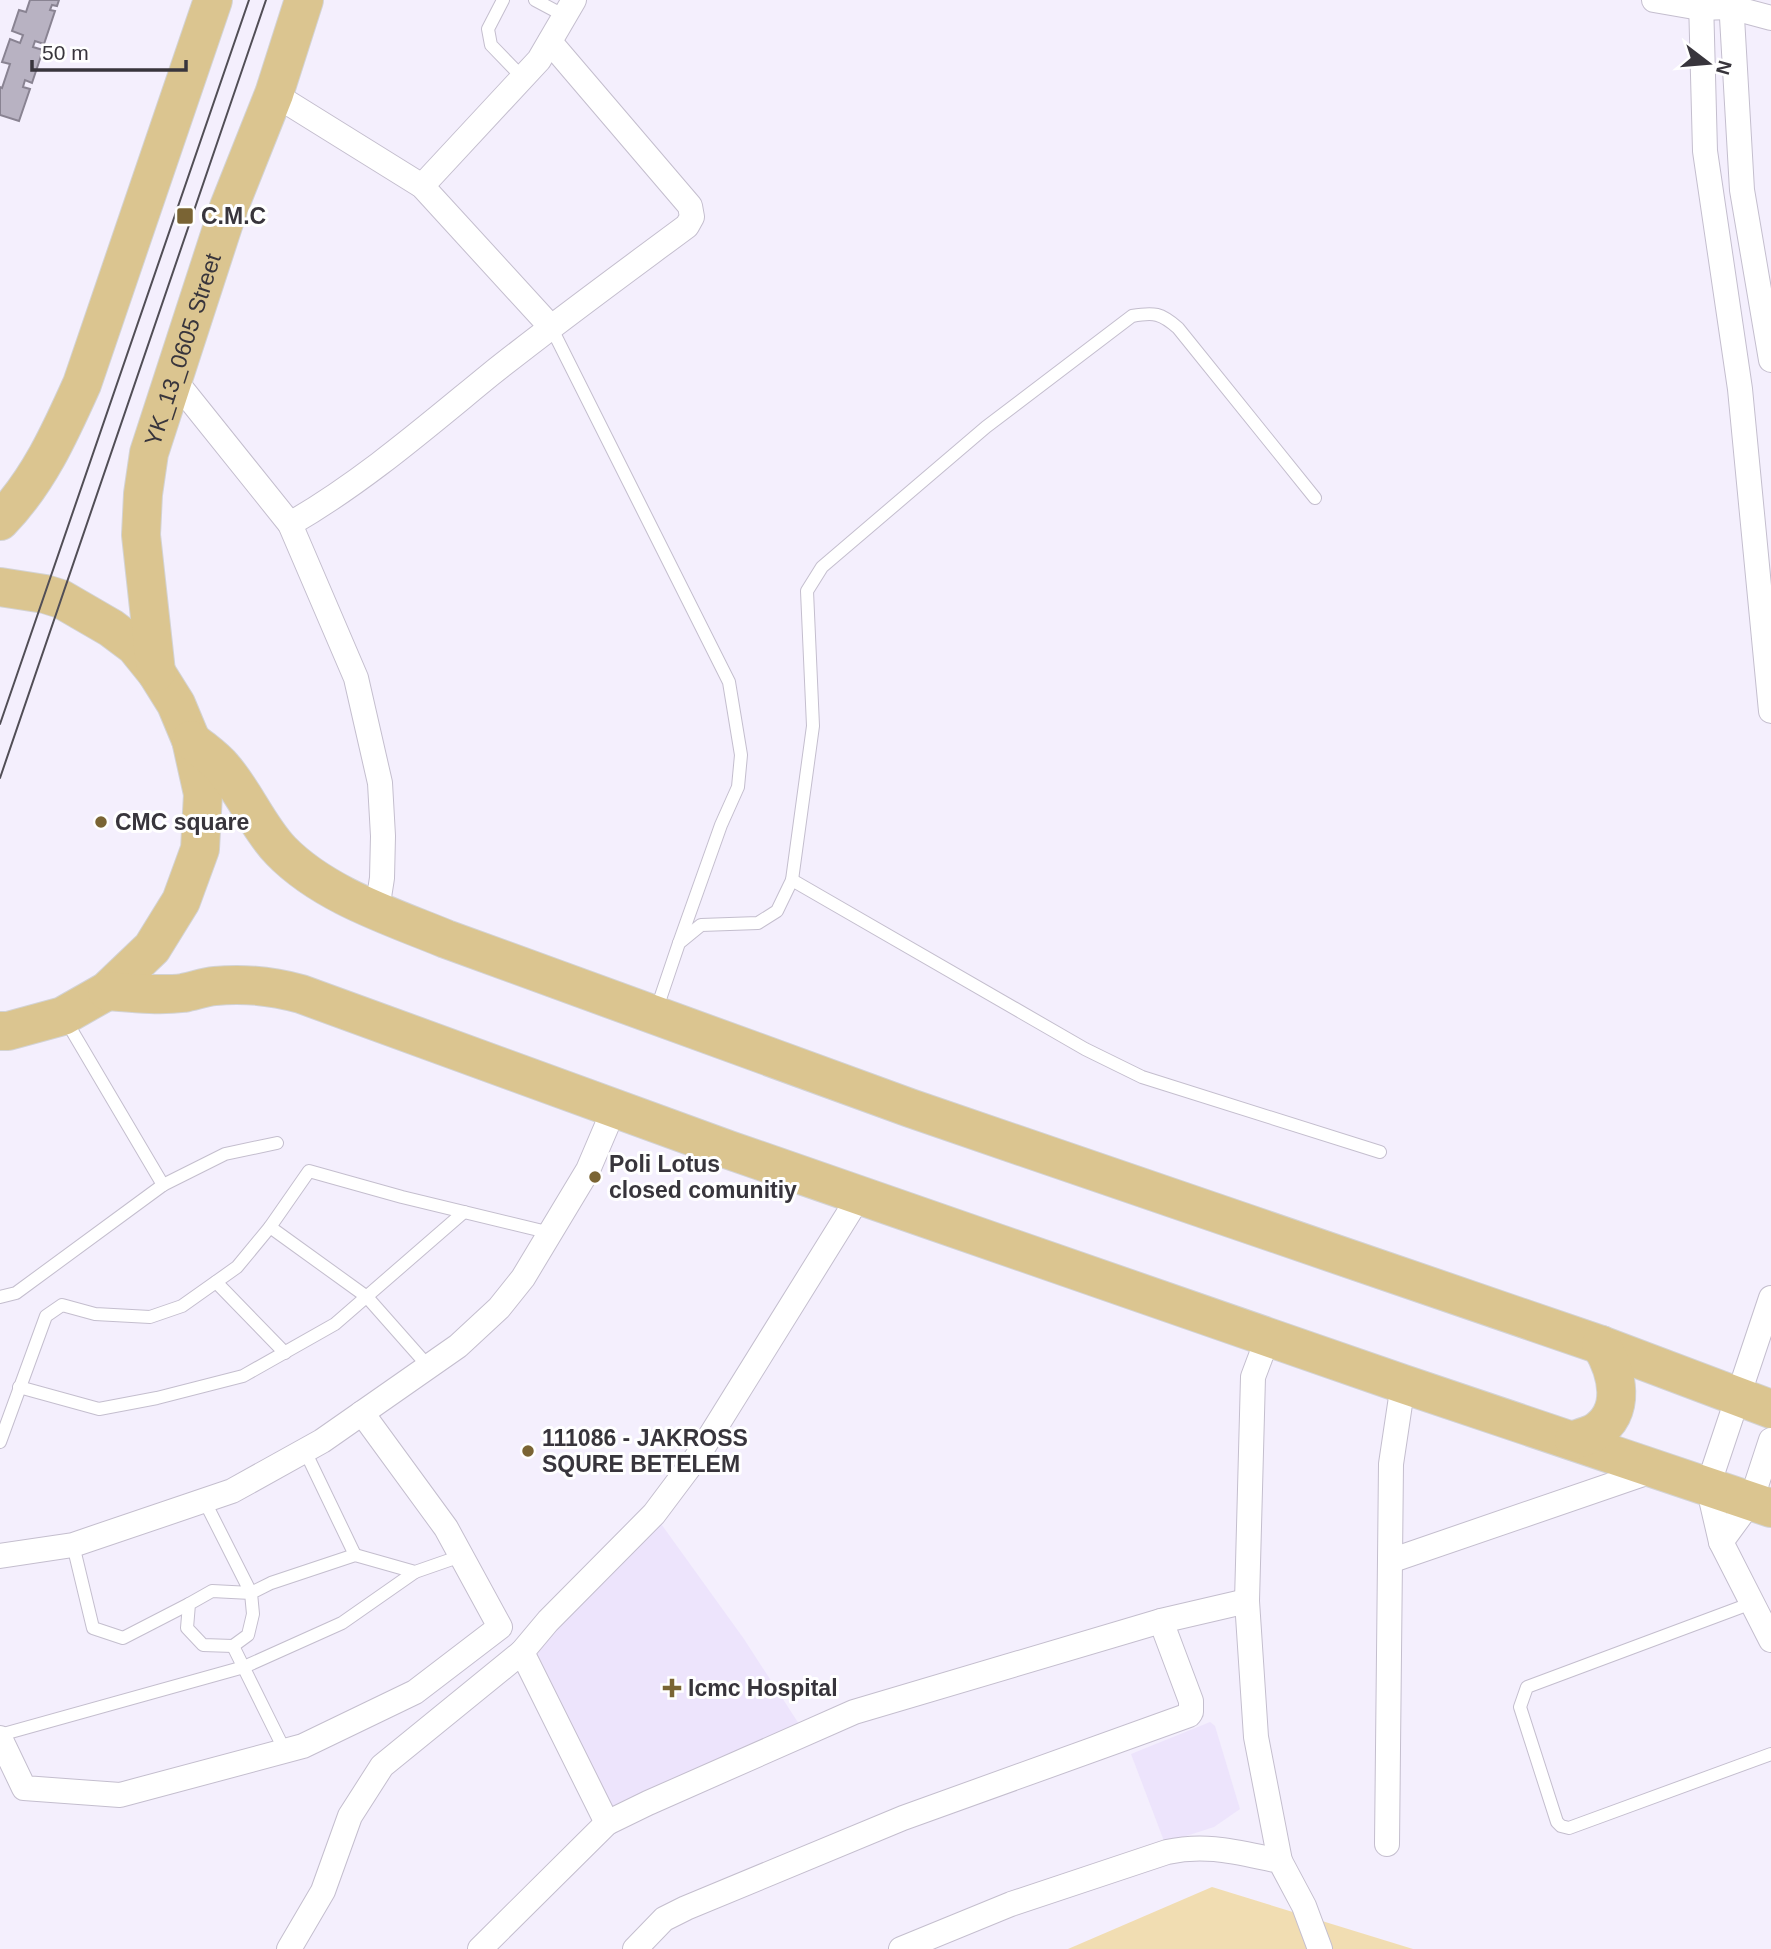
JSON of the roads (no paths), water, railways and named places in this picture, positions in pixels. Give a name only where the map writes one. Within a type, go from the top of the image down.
[{"type":"main road","points":[[0,521],[17,504],[58,438],[82,384],[213,0]]},
{"type":"main road","name":"YK_13_0605 Street","points":[[156,672],[141,535],[149,453],[229,207],[274,94],[304,0]]},
{"type":"main road","points":[[0,586],[45,594],[61,600],[135,646],[156,672],[176,704],[191,740],[204,794],[200,849],[181,901],[152,948],[107,991],[63,1016],[3,1034]]},
{"type":"main road","points":[[191,740],[223,767],[280,850],[304,872],[377,910],[446,939],[910,1108],[1601,1345],[1754,1403]]},
{"type":"main road","points":[[107,991],[143,995],[182,993],[213,986],[271,986],[412,1033],[614,1109],[1274,1340],[1761,1505]]},
{"type":"main road","points":[[1574,1440],[1593,1434],[1604,1426],[1616,1399],[1617,1381],[1614,1369],[1601,1345]]},
{"type":"street","points":[[1654,0],[1730,4],[1771,18]]},
{"type":"street","points":[[1700,4],[1705,151],[1740,389],[1771,711]]},
{"type":"street","points":[[1730,4],[1742,190],[1771,360]]},
{"type":"street","points":[[422,186],[539,60],[569,8]]},
{"type":"street","points":[[290,524],[364,476],[551,327],[687,226],[692,218],[690,206],[550,42]]},
{"type":"street","points":[[274,94],[422,186],[551,327]]},
{"type":"street","points":[[173,378],[290,524],[356,678],[380,783],[383,836],[382,878],[377,910]]},
{"type":"street","points":[[0,1556],[73,1545],[232,1491],[305,1451],[458,1346],[499,1308],[523,1278],[588,1170],[614,1109]]},
{"type":"street","points":[[289,1949],[323,1891],[350,1816],[382,1766],[522,1652],[548,1621],[654,1514],[699,1454],[860,1195]]},
{"type":"street","points":[[1771,1297],[1754,1403],[1708,1486],[1721,1542],[1771,1640]]},
{"type":"street","points":[[1274,1340],[1262,1353],[1253,1377],[1247,1601],[1256,1737],[1280,1861],[1304,1906],[1320,1949]]},
{"type":"street","points":[[1387,1844],[1391,1464],[1403,1384]]},
{"type":"street","points":[[0,1737],[24,1788],[120,1795],[303,1746],[415,1692],[500,1627],[446,1528],[362,1413]]},
{"type":"street","points":[[1721,1542],[1761,1505],[1771,1440]]},
{"type":"street","points":[[1390,1561],[1655,1470]]},
{"type":"street","points":[[480,1949],[607,1823],[854,1712],[1160,1621],[1247,1601]]},
{"type":"street","points":[[635,1949],[664,1919],[686,1908],[903,1818],[1189,1715],[1191,1701],[1160,1621]]},
{"type":"street","points":[[522,1652],[607,1823]]},
{"type":"street","points":[[901,1949],[1010,1904],[1167,1852],[1191,1847],[1218,1849],[1280,1861]]},
{"type":"lane","points":[[503,0],[488,29],[491,45],[523,78]]},
{"type":"lane","points":[[535,0],[569,8]]},
{"type":"lane","points":[[679,943],[701,925],[758,923],[777,911],[792,880],[813,726],[807,591],[822,567],[986,427],[1132,316],[1149,313],[1165,316],[1178,328],[1315,498]]},
{"type":"lane","points":[[551,327],[729,682],[741,755],[737,787],[721,825],[655,1014]]},
{"type":"lane","points":[[792,880],[1085,1049],[1142,1077],[1380,1152]]},
{"type":"lane","points":[[63,1016],[163,1185]]},
{"type":"lane","points":[[0,1297],[16,1293],[163,1185],[225,1154],[276,1143]]},
{"type":"lane","points":[[0,1442],[46,1316],[62,1305],[95,1314],[150,1317],[182,1307],[237,1266],[270,1227],[309,1171],[551,1233]]},
{"type":"lane","points":[[19,1387],[99,1409],[157,1398],[243,1376],[335,1324],[464,1212]]},
{"type":"lane","points":[[270,1227],[367,1297],[428,1366]]},
{"type":"lane","points":[[216,1282],[285,1353]]},
{"type":"lane","points":[[305,1451],[355,1555]]},
{"type":"lane","points":[[189,1604],[187,1628],[203,1645],[233,1646],[248,1635],[253,1614],[251,1592],[205,1500]]},
{"type":"lane","points":[[73,1545],[93,1628],[123,1638],[212,1591],[251,1592],[355,1555],[415,1572]]},
{"type":"lane","points":[[0,1737],[244,1667],[342,1623],[415,1572],[461,1556]]},
{"type":"lane","points":[[1752,1603],[1527,1687],[1520,1707],[1557,1822],[1569,1828],[1771,1754]]},
{"type":"lane","points":[[233,1646],[285,1751]]},
{"type":"tram line","points":[[0,724],[249,0]]},
{"type":"tram line","points":[[0,778],[266,0]]},
{"type":"place","name":"C.M.C","points":[[185,216]]},
{"type":"place","name":"CMC square","points":[[101,822]]},
{"type":"place","name":"Poli Lotus closed comunitiy","points":[[595,1177]]},
{"type":"place","name":"111086 - JAKROSS SQURE BETELEM","points":[[528,1451]]},
{"type":"place","name":"Icmc Hospital","points":[[672,1688]]}]
